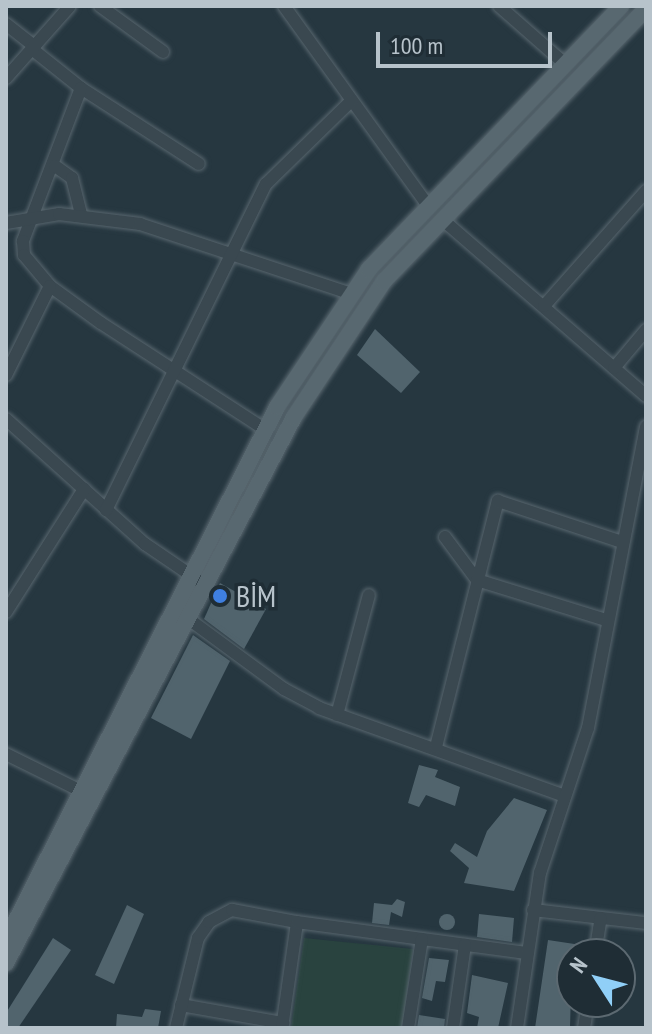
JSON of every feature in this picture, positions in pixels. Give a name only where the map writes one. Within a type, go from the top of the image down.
[{"type":"main road","points":[[6,963],[190,575],[266,430],[352,294],[429,207],[621,6]]},
{"type":"main road","points":[[6,940],[190,620],[294,417],[384,281],[646,9]]},
{"type":"street","points":[[6,78],[70,6]]},
{"type":"street","points":[[100,6],[163,52]]},
{"type":"street","points":[[284,6],[429,207]]},
{"type":"street","points":[[499,6],[565,64]]},
{"type":"street","points":[[6,24],[81,88],[199,164]]},
{"type":"street","points":[[81,88],[55,166],[33,216],[24,255],[50,286],[176,370],[212,399],[266,430]]},
{"type":"street","points":[[106,510],[266,184],[351,101]]},
{"type":"street","points":[[55,166],[72,178],[81,215]]},
{"type":"street","points":[[544,306],[646,191]]},
{"type":"street","points":[[6,223],[33,216],[81,215],[140,224],[352,294]]},
{"type":"street","points":[[443,220],[646,396]]},
{"type":"street","points":[[6,375],[50,286]]},
{"type":"street","points":[[614,368],[646,330]]},
{"type":"street","points":[[6,419],[106,510],[190,575],[208,585]]},
{"type":"street","points":[[517,1028],[533,910],[588,728],[606,620],[646,427]]},
{"type":"street","points":[[6,612],[84,489]]},
{"type":"street","points":[[436,747],[498,501],[622,542]]},
{"type":"street","points":[[445,537],[477,580],[606,620]]},
{"type":"street","points":[[337,715],[369,595]]},
{"type":"street","points":[[190,620],[284,689],[337,715],[436,747],[565,796]]},
{"type":"street","points":[[6,754],[88,795]]},
{"type":"street","points":[[176,1028],[198,938],[214,917],[232,910],[297,922],[526,953]]},
{"type":"street","points":[[533,910],[646,923]]},
{"type":"street","points":[[598,938],[601,918]]},
{"type":"street","points":[[181,1005],[282,1026],[297,922]]},
{"type":"street","points":[[408,1028],[422,939]]},
{"type":"street","points":[[453,1028],[465,945]]},
{"type":"green space","points":[[304,938],[413,949],[402,1028],[291,1028]]},
{"type":"building","points":[[375,329],[420,372],[401,393],[357,355]]},
{"type":"building","points":[[220,583],[266,609],[244,649],[204,619]]},
{"type":"building","points":[[193,635],[230,661],[191,739],[151,718]]},
{"type":"building","points":[[419,765],[438,770],[435,777],[460,787],[455,806],[426,795],[419,807],[408,803]]},
{"type":"building","points":[[514,798],[547,810],[514,891],[464,883],[469,868],[450,851],[455,843],[477,857],[487,831]]},
{"type":"building","points":[[397,899],[405,902],[402,917],[391,912],[389,925],[372,923],[374,903],[392,905]]},
{"type":"building","points":[[127,905],[144,914],[114,984],[95,975]]},
{"type":"building","points":[[444,914],[450,914],[455,922],[453,928],[444,930],[439,925],[439,919]]},
{"type":"building","points":[[479,914],[514,918],[512,942],[477,937]]},
{"type":"building","points":[[53,938],[71,950],[18,1028],[6,1028],[6,1013]]},
{"type":"building","points":[[548,940],[556,941],[556,1018],[570,1018],[570,1028],[535,1028]]},
{"type":"building","points":[[429,958],[449,960],[445,982],[436,981],[432,1001],[422,998]]},
{"type":"building","points":[[472,975],[508,983],[498,1028],[477,1028],[479,1017],[467,1013]]},
{"type":"building","points":[[145,1009],[161,1011],[158,1028],[116,1028],[117,1014],[142,1017]]},
{"type":"building","points":[[419,1015],[445,1019],[444,1028],[417,1028]]},
{"type":"place","name":"BİM","points":[[220,596]]}]
